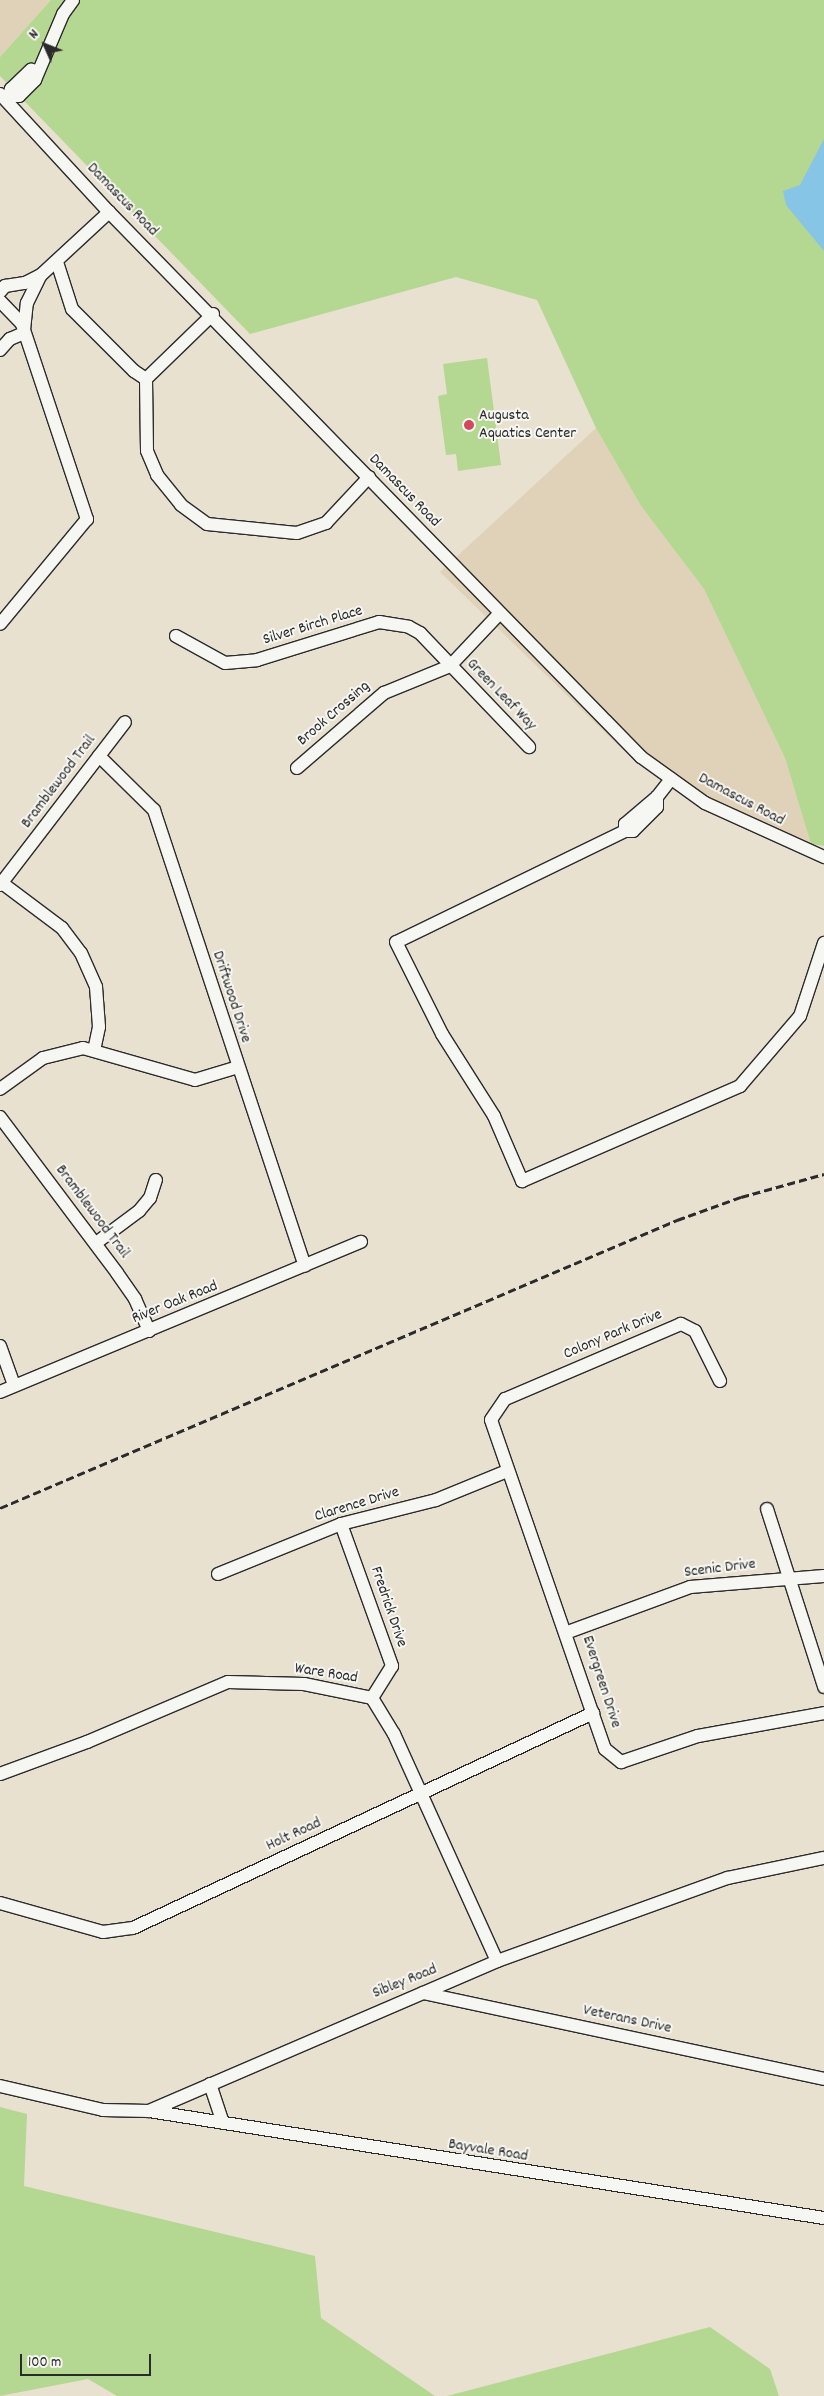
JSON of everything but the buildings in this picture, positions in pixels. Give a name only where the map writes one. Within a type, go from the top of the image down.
[{"type":"street","points":[[6,97],[24,91],[35,80],[37,71],[73,0]]},
{"type":"street","name":"Damascus Road","points":[[6,97],[109,212],[213,314],[499,614],[641,757],[705,804],[824,857]]},
{"type":"street","points":[[0,292],[5,286],[25,283],[41,274],[57,262],[109,212]]},
{"type":"street","points":[[57,262],[72,309],[134,371],[146,379]]},
{"type":"street","points":[[24,333],[27,304],[41,274]]},
{"type":"street","points":[[0,301],[15,313],[24,333],[87,519],[0,624]]},
{"type":"street","points":[[213,314],[146,379],[147,451],[157,475],[181,505],[207,524],[297,533],[326,523],[369,477]]},
{"type":"street","points":[[0,350],[10,339],[24,333]]},
{"type":"street","points":[[450,666],[499,614]]},
{"type":"street","name":"Silver Birch Place","points":[[176,636],[225,663],[257,660],[379,622],[409,627],[420,633],[450,666]]},
{"type":"street","name":"Green Leaf Way","points":[[450,666],[529,747]]},
{"type":"street","name":"Brook Crossing","points":[[297,768],[384,693],[450,666]]},
{"type":"street","name":"Bramblewood Trail","points":[[1,884],[125,722]]},
{"type":"street","name":"Driftwood Drive","points":[[99,756],[154,810],[305,1266]]},
{"type":"street","points":[[670,778],[657,797],[625,824],[625,832],[396,942],[442,1034],[494,1116],[522,1181],[740,1086],[800,1016],[824,943]]},
{"type":"street","points":[[1,884],[62,928],[81,953],[96,987],[99,1027],[94,1050]]},
{"type":"street","points":[[0,1089],[43,1058],[60,1052],[94,1050],[195,1080],[238,1067]]},
{"type":"street","name":"Bramblewood Trail","points":[[0,1117],[96,1243],[135,1300],[149,1331]]},
{"type":"street","points":[[96,1243],[139,1211],[150,1198],[156,1180]]},
{"type":"street","name":"River Oak Road","points":[[0,1392],[361,1242]]},
{"type":"street","name":"Colony Park Drive","points":[[496,1410],[505,1399],[681,1324],[695,1331],[720,1382]]},
{"type":"street","points":[[0,1346],[14,1385]]},
{"type":"street","name":"Evergreen Drive","points":[[496,1410],[491,1420],[507,1471],[568,1632],[605,1748],[621,1762],[698,1736],[824,1712]]},
{"type":"street","name":"Clarence Drive","points":[[218,1574],[342,1524],[436,1500],[507,1471]]},
{"type":"street","points":[[768,1509],[824,1687]]},
{"type":"street","name":"Fredrick Drive","points":[[342,1524],[392,1666],[372,1698]]},
{"type":"street","name":"Scenic Drive","points":[[568,1632],[690,1587],[788,1577],[824,1576]]},
{"type":"street","name":"Ware Road","points":[[0,1774],[87,1742],[228,1682],[304,1684],[372,1698],[420,1793],[497,1961]]},
{"type":"street","name":"Holt Road","points":[[0,1903],[103,1932],[133,1928],[593,1713]]},
{"type":"street","name":"Sibley Road","points":[[0,2086],[103,2110],[149,2111],[497,1961],[728,1878],[824,1858]]},
{"type":"street","name":"Veterans Drive","points":[[423,1993],[824,2079]]},
{"type":"street","points":[[210,2084],[222,2123]]},
{"type":"street","name":"Bayvale Road","points":[[149,2111],[824,2218]]},
{"type":"shaded area","points":[[0,0],[51,0],[0,57]]},
{"type":"shaded area","points":[[596,428],[641,506],[704,589],[785,758],[811,844],[715,800],[622,749],[440,572]]},
{"type":"green space","points":[[51,0],[824,0],[824,846],[811,844],[785,758],[704,589],[641,506],[596,428],[537,300],[456,277],[250,334],[0,76],[0,57]]},
{"type":"green space","name":"Augusta Aquatics Center","points":[[487,358],[501,465],[458,471],[456,454],[446,455],[438,396],[447,394],[443,364]]},
{"type":"green space","points":[[0,2107],[27,2114],[24,2186],[315,2256],[321,2318],[435,2396],[117,2396],[88,2379],[0,2396]]},
{"type":"green space","points":[[710,2327],[770,2369],[779,2396],[447,2396]]},
{"type":"water","points":[[824,139],[824,251],[786,205],[783,191],[800,185]]},
{"type":"railway","points":[[0,1508],[677,1220],[741,1197],[824,1174]]},
{"type":"place","name":"Augusta Aquatics Center","points":[[469,425]]}]
